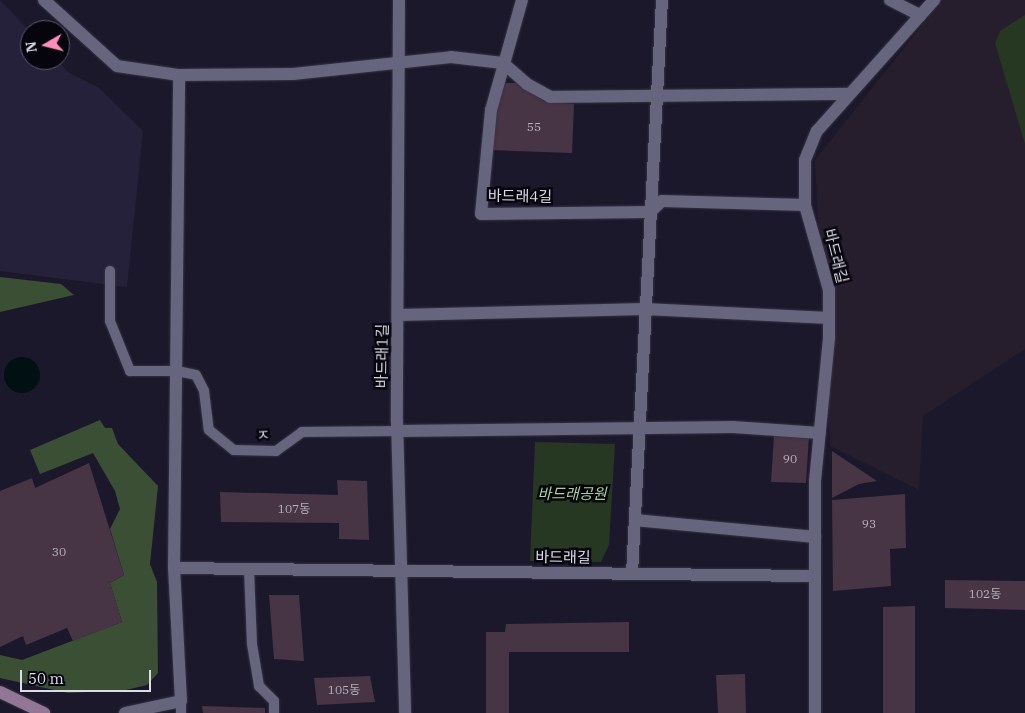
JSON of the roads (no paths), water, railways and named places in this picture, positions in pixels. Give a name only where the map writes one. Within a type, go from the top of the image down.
[{"type":"main road","points":[[0,692],[44,713]]},
{"type":"street","points":[[44,0],[117,66],[179,76],[293,74],[451,57],[503,62],[527,84],[550,97],[849,94]]},
{"type":"street","name":"바드래1길","points":[[399,0],[398,431],[406,713]]},
{"type":"street","points":[[503,62],[522,0]]},
{"type":"street","points":[[632,574],[662,0]]},
{"type":"street","points":[[890,0],[920,15]]},
{"type":"street","points":[[908,0],[920,15]]},
{"type":"street","name":"바드래길","points":[[815,713],[815,537],[820,433],[829,318],[828,290],[805,205],[805,160],[817,131],[934,0]]},
{"type":"street","name":"바드래4길","points":[[503,62],[492,110],[482,214],[650,212]]},
{"type":"street","points":[[125,713],[181,707],[174,568],[179,76]]},
{"type":"street","points":[[650,212],[662,200],[805,205]]},
{"type":"street","points":[[398,315],[645,309],[829,318]]},
{"type":"street","points":[[398,431],[733,427],[820,433]]},
{"type":"street","points":[[635,520],[815,537]]},
{"type":"street","name":"바드래길","points":[[174,568],[815,576]]},
{"type":"lane","points":[[110,271],[110,320],[130,371],[177,371]]},
{"type":"lane","name":"ㅈ","points":[[177,371],[196,375],[204,391],[209,430],[234,450],[276,451],[302,432],[398,431]]},
{"type":"lane","points":[[249,569],[252,644],[259,686],[274,701],[274,713]]},
{"type":"park label","name":"바드래공원","points":[[572,494]]}]
